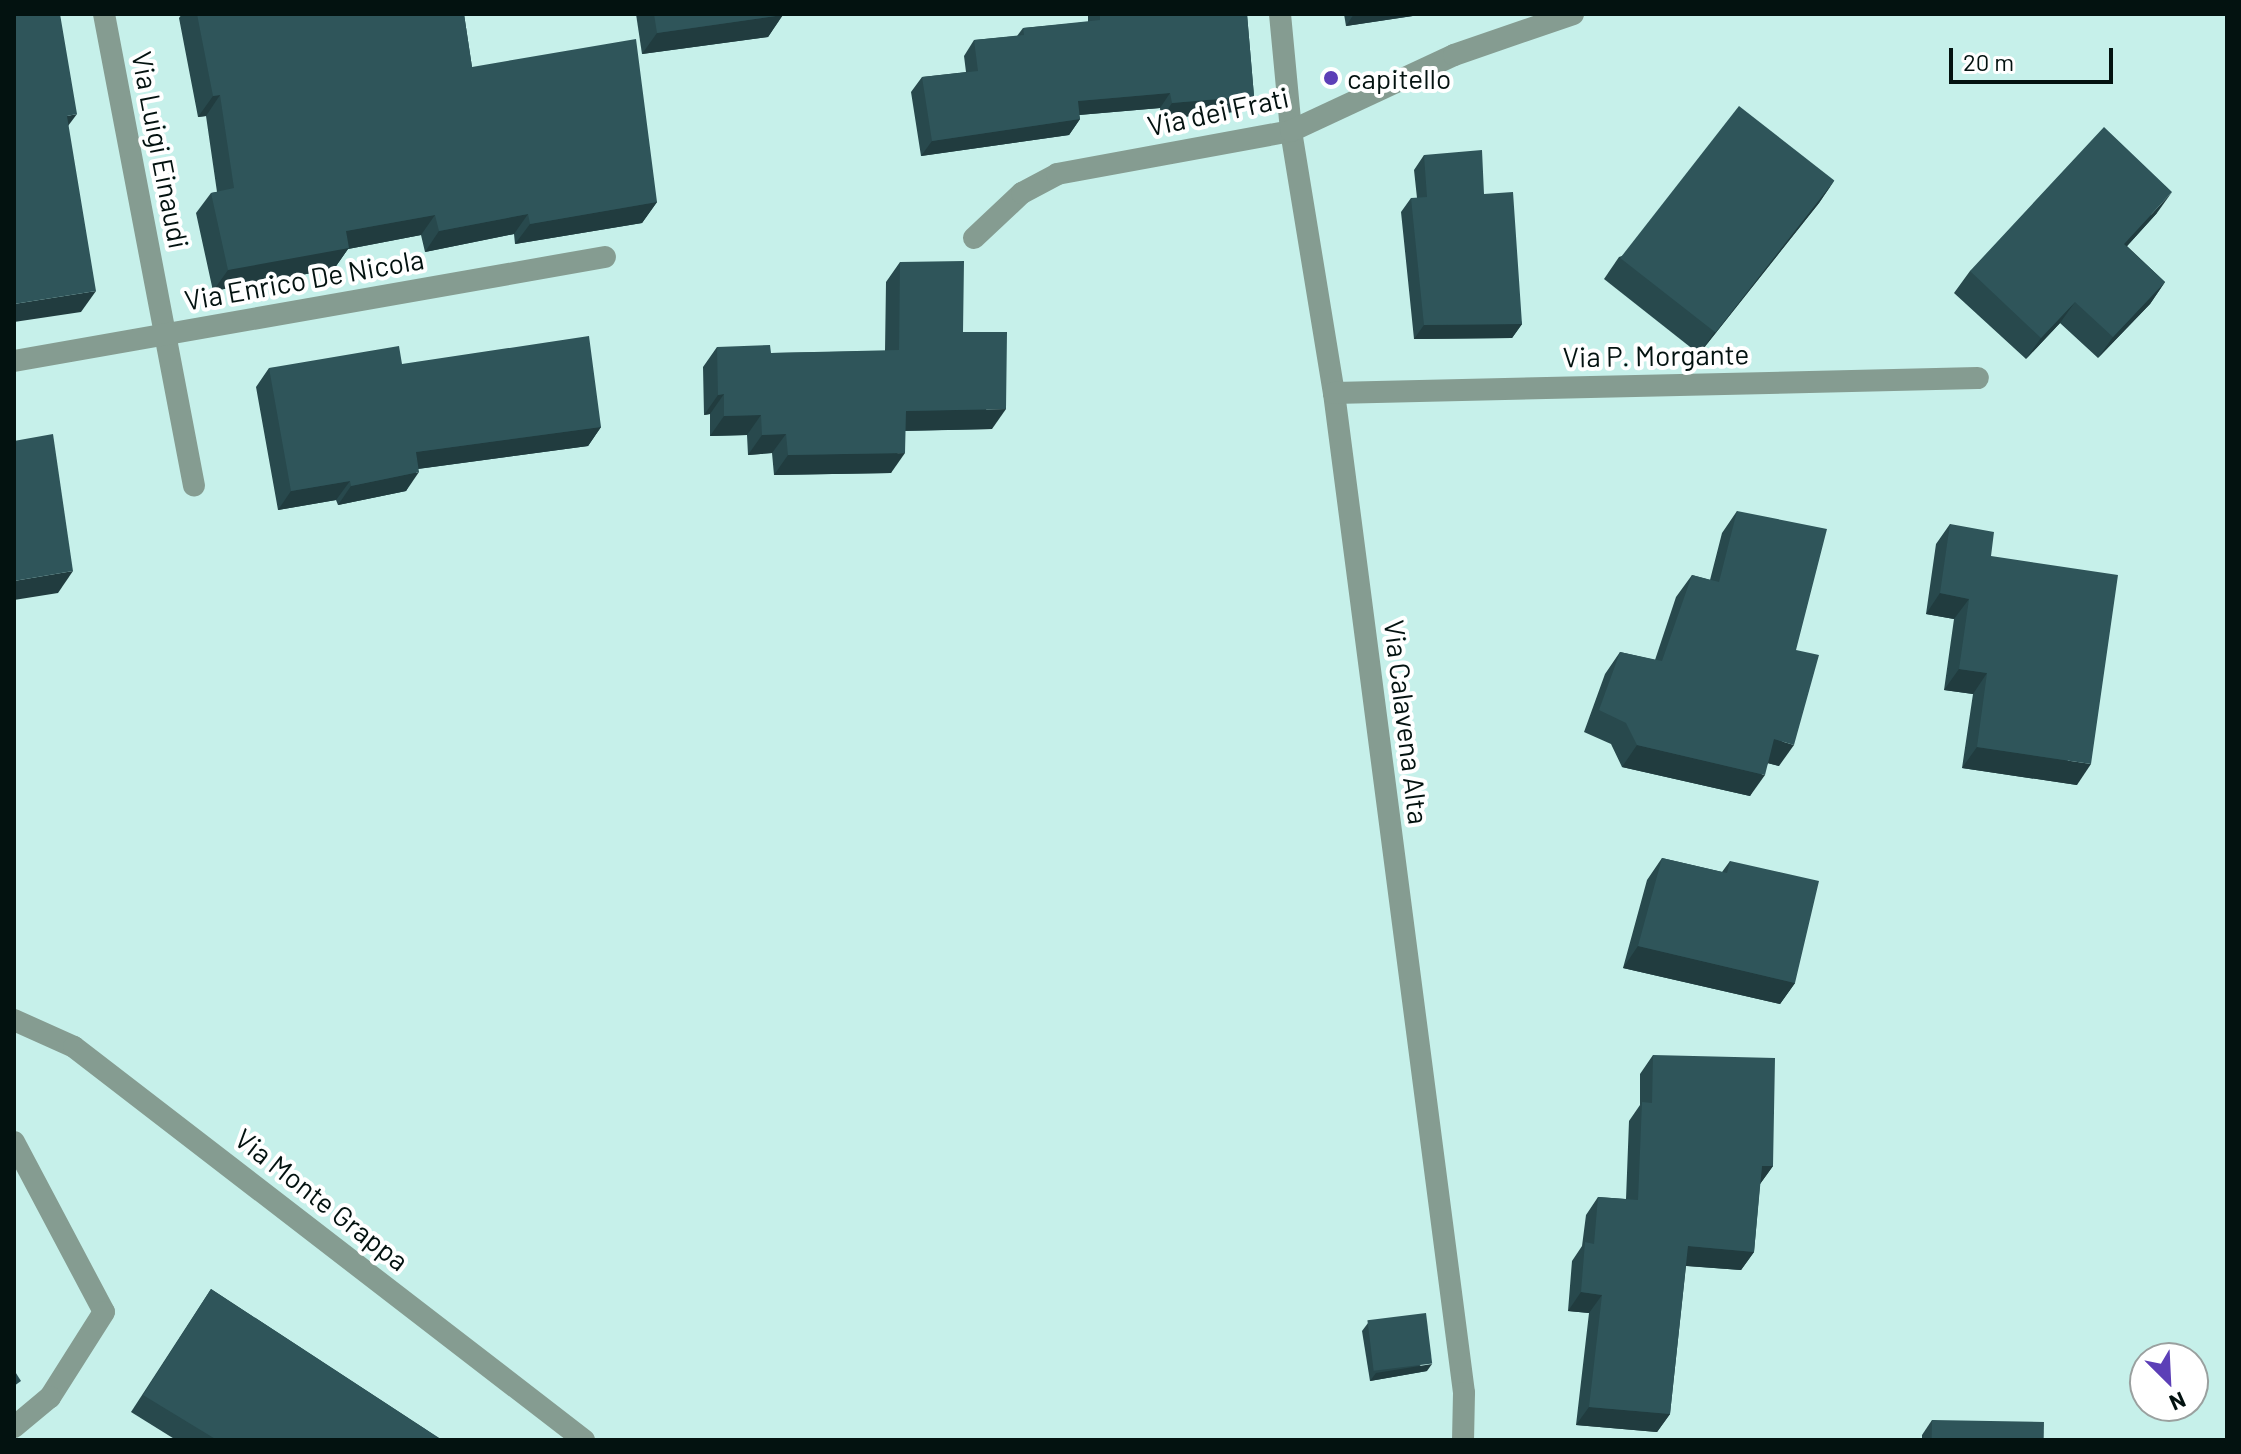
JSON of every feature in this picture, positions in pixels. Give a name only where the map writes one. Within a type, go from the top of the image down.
[{"type":"street","name":"Via Luigi Einaudi","points":[[104,14],[194,485]]},
{"type":"street","name":"Via Calavena Alta","points":[[1280,14],[1291,131],[1334,393],[1464,1393],[1463,1440]]},
{"type":"street","name":"Via dei Frati","points":[[974,238],[1022,193],[1057,174],[1291,131],[1454,55],[1573,14]]},
{"type":"street","name":"Via Enrico De Nicola","points":[[14,361],[605,257]]},
{"type":"street","name":"Via P. Morgante","points":[[1334,393],[1978,378]]},
{"type":"street","name":"Via Monte Grappa","points":[[14,1020],[74,1047],[584,1440]]},
{"type":"street","points":[[14,1142],[104,1312],[50,1397],[14,1427]]},
{"type":"building","points":[[14,14],[60,14],[77,114],[67,116],[96,291],[14,304]]},
{"type":"building","points":[[197,14],[464,14],[472,67],[636,39],[657,202],[530,224],[528,214],[439,231],[435,215],[346,231],[349,248],[228,270],[211,193],[234,188],[220,95],[213,96]]},
{"type":"building","points":[[654,14],[783,14],[783,15],[657,33]]},
{"type":"building","points":[[1100,14],[1247,14],[1254,96],[1172,103],[1170,93],[1078,101],[1080,119],[932,141],[922,77],[978,71],[974,40],[1024,35],[1023,28],[1100,20]]},
{"type":"building","points":[[1739,106],[1834,180],[1716,333],[1620,258]]},
{"type":"building","points":[[2104,127],[2172,192],[2124,244],[2165,282],[2113,337],[2075,302],[2041,338],[1970,271]]},
{"type":"building","points":[[1482,150],[1484,194],[1513,192],[1522,324],[1424,325],[1411,198],[1427,197],[1424,155]]},
{"type":"building","points":[[964,261],[963,332],[1007,332],[1006,409],[906,411],[905,453],[788,455],[786,434],[762,435],[761,415],[724,416],[724,394],[718,395],[717,347],[770,345],[771,353],[899,350],[900,262]]},
{"type":"building","points":[[589,336],[601,427],[416,452],[419,472],[351,486],[350,481],[291,491],[269,368],[399,346],[402,364]]},
{"type":"building","points":[[53,434],[73,571],[14,581],[14,441]]},
{"type":"building","points":[[1737,511],[1827,529],[1796,650],[1819,655],[1794,745],[1774,739],[1765,775],[1637,745],[1626,723],[1599,710],[1620,652],[1662,661],[1692,575],[1719,582]]},
{"type":"building","points":[[1950,524],[1994,532],[1991,556],[2118,575],[2091,764],[1977,747],[1987,673],[1959,669],[1969,599],[1940,593]]},
{"type":"building","points":[[1662,858],[1727,873],[1730,861],[1819,881],[1795,983],[1638,946]]},
{"type":"building","points":[[1653,1055],[1775,1058],[1773,1166],[1762,1166],[1754,1252],[1688,1246],[1670,1414],[1589,1407],[1602,1295],[1581,1292],[1585,1242],[1594,1244],[1598,1197],[1638,1200],[1642,1102],[1652,1103]]},
{"type":"building","points":[[211,1289],[442,1440],[217,1440],[143,1395]]},
{"type":"building","points":[[1426,1313],[1432,1364],[1374,1371],[1367,1320]]},
{"type":"building","points":[[14,1370],[21,1381],[14,1386]]},
{"type":"building","points":[[1932,1420],[2044,1422],[2044,1440],[1932,1440]]},
{"type":"place","name":"capitello","points":[[1331,78]]}]
